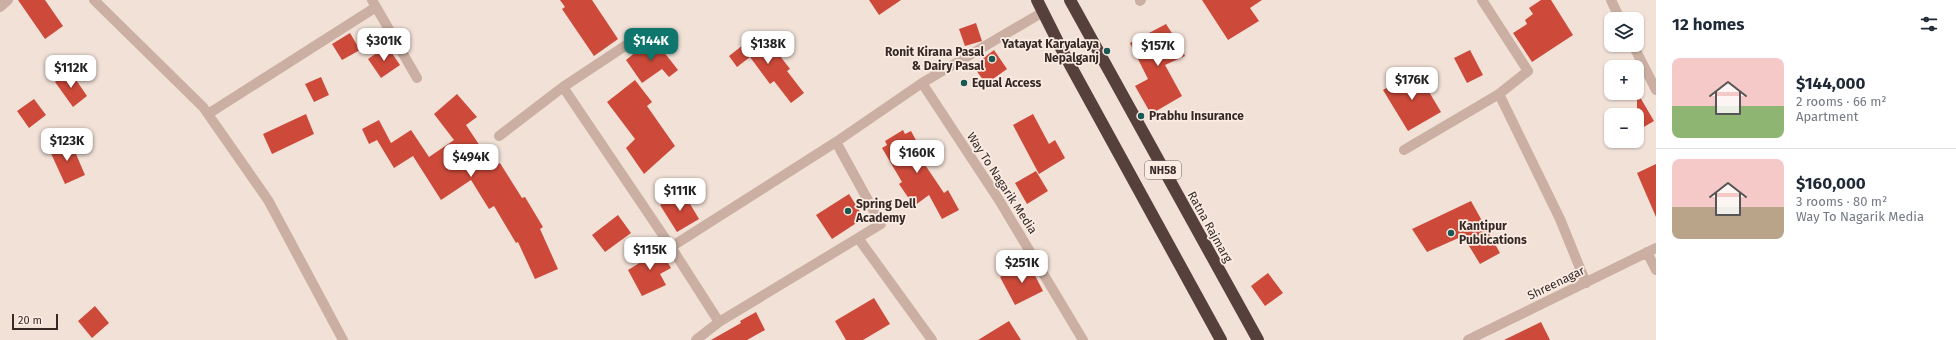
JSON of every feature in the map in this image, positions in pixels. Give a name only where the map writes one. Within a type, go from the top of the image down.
[{"type":"highway","name":"NH58","points":[[1037,0],[1063,52],[1221,340]]},
{"type":"highway","name":"Ratna Rajmarg","points":[[1070,0],[1258,340]]},
{"type":"street","points":[[0,6],[8,0]]},
{"type":"street","points":[[94,0],[208,114],[268,200],[343,340]]},
{"type":"street","points":[[1404,150],[1499,94],[1528,71],[1482,0]]},
{"type":"street","points":[[1611,0],[1617,12]]},
{"type":"street","points":[[208,114],[374,4],[417,78]]},
{"type":"street","points":[[671,247],[836,142],[922,83],[1043,12]]},
{"type":"street","points":[[499,136],[563,87],[634,40]]},
{"type":"street","points":[[1637,52],[1656,90]]},
{"type":"street","name":"Way To Nagarik Media","points":[[922,83],[999,200],[1082,340]]},
{"type":"street","points":[[563,87],[671,247],[719,322]]},
{"type":"street","points":[[1499,94],[1560,219],[1586,283]]},
{"type":"street","points":[[696,340],[719,322],[881,224],[836,142]]},
{"type":"street","points":[[858,238],[932,340]]},
{"type":"street","points":[[1652,250],[1656,270]]},
{"type":"street","name":"Shreenagar","points":[[1468,340],[1652,250]]},
{"type":"building","points":[[18,0],[45,0],[63,26],[45,39]]},
{"type":"building","points":[[560,0],[592,0],[618,39],[594,56],[562,9],[565,7]]},
{"type":"building","points":[[869,0],[901,0],[879,15]]},
{"type":"building","points":[[1202,0],[1262,0],[1250,8],[1259,21],[1228,40]]},
{"type":"building","points":[[1541,0],[1551,0],[1573,35],[1532,62],[1513,33],[1527,24],[1525,20],[1533,14],[1529,8]]},
{"type":"building","points":[[976,23],[982,41],[965,46],[959,29]]},
{"type":"building","points":[[1166,24],[1185,56],[1165,65],[1182,96],[1151,114],[1135,86],[1148,79],[1130,43]]},
{"type":"building","points":[[761,31],[790,69],[787,71],[804,93],[791,103],[774,81],[770,84],[750,57],[737,67],[729,56]]},
{"type":"building","points":[[350,33],[360,50],[342,60],[332,44]]},
{"type":"building","points":[[653,38],[678,70],[669,77],[662,69],[642,83],[626,60]]},
{"type":"building","points":[[387,46],[400,65],[381,78],[368,59]]},
{"type":"building","points":[[994,50],[1007,69],[986,84],[973,66]]},
{"type":"building","points":[[1470,50],[1483,75],[1467,83],[1454,58]]},
{"type":"building","points":[[1416,70],[1441,112],[1408,131],[1383,90]]},
{"type":"building","points":[[70,71],[87,96],[73,107],[55,82]]},
{"type":"building","points":[[321,77],[329,95],[314,102],[305,84]]},
{"type":"building","points":[[635,80],[652,102],[647,106],[675,146],[644,174],[626,148],[635,139],[607,102]]},
{"type":"building","points":[[457,94],[477,117],[466,125],[494,167],[500,163],[522,198],[525,197],[543,227],[540,229],[558,269],[535,279],[518,242],[516,243],[494,206],[489,209],[471,180],[441,200],[413,156],[394,168],[377,140],[369,144],[362,129],[379,120],[391,143],[411,130],[429,157],[454,140],[434,114]]},
{"type":"building","points":[[34,99],[46,115],[29,128],[17,111]]},
{"type":"building","points":[[1637,100],[1642,100],[1654,121],[1644,127],[1644,108],[1637,108]]},
{"type":"building","points":[[306,114],[314,134],[272,154],[263,134]]},
{"type":"building","points":[[1033,114],[1049,144],[1055,140],[1065,158],[1039,174],[1013,125]]},
{"type":"building","points":[[903,130],[905,134],[911,131],[918,144],[913,147],[944,193],[948,190],[959,210],[942,219],[929,195],[914,206],[899,184],[902,182],[882,148],[887,145],[885,141]]},
{"type":"building","points":[[70,140],[85,175],[65,184],[49,149]]},
{"type":"building","points":[[1656,164],[1656,217],[1637,173]]},
{"type":"building","points":[[1036,171],[1048,191],[1027,204],[1015,183]]},
{"type":"building","points":[[683,192],[699,219],[677,232],[660,205]]},
{"type":"building","points":[[849,194],[864,218],[832,239],[816,215]]},
{"type":"building","name":"Kantipur Publications","points":[[1471,201],[1500,253],[1480,264],[1463,236],[1427,252],[1412,229]]},
{"type":"building","points":[[618,215],[631,233],[605,252],[592,235]]},
{"type":"building","points":[[657,244],[671,268],[660,274],[666,285],[642,296],[628,270],[641,262],[640,260],[648,256],[645,251]]},
{"type":"building","points":[[1028,262],[1043,291],[1015,305],[1000,277]]},
{"type":"building","points":[[1268,273],[1283,293],[1265,306],[1251,286]]},
{"type":"building","points":[[874,298],[890,324],[863,340],[846,340],[835,321]]},
{"type":"building","points":[[95,306],[109,323],[92,338],[78,321]]},
{"type":"building","points":[[756,312],[765,330],[747,340],[711,340],[741,323],[740,321]]},
{"type":"building","points":[[1009,321],[1021,340],[978,340]]},
{"type":"building","points":[[1541,322],[1550,340],[1504,340]]},
{"type":"place","name":"Yatayat Karyalaya Nepalganj","points":[[1107,51]]},
{"type":"place","name":"Ronit Kirana Pasal & Dairy Pasal","points":[[992,59]]},
{"type":"place","name":"Equal Access","points":[[964,83]]},
{"type":"place","name":"Prabhu Insurance","points":[[1141,116]]},
{"type":"place","name":"Spring Dell Academy","points":[[848,211]]},
{"type":"place","name":"Kantipur Publications","points":[[1451,233]]}]
